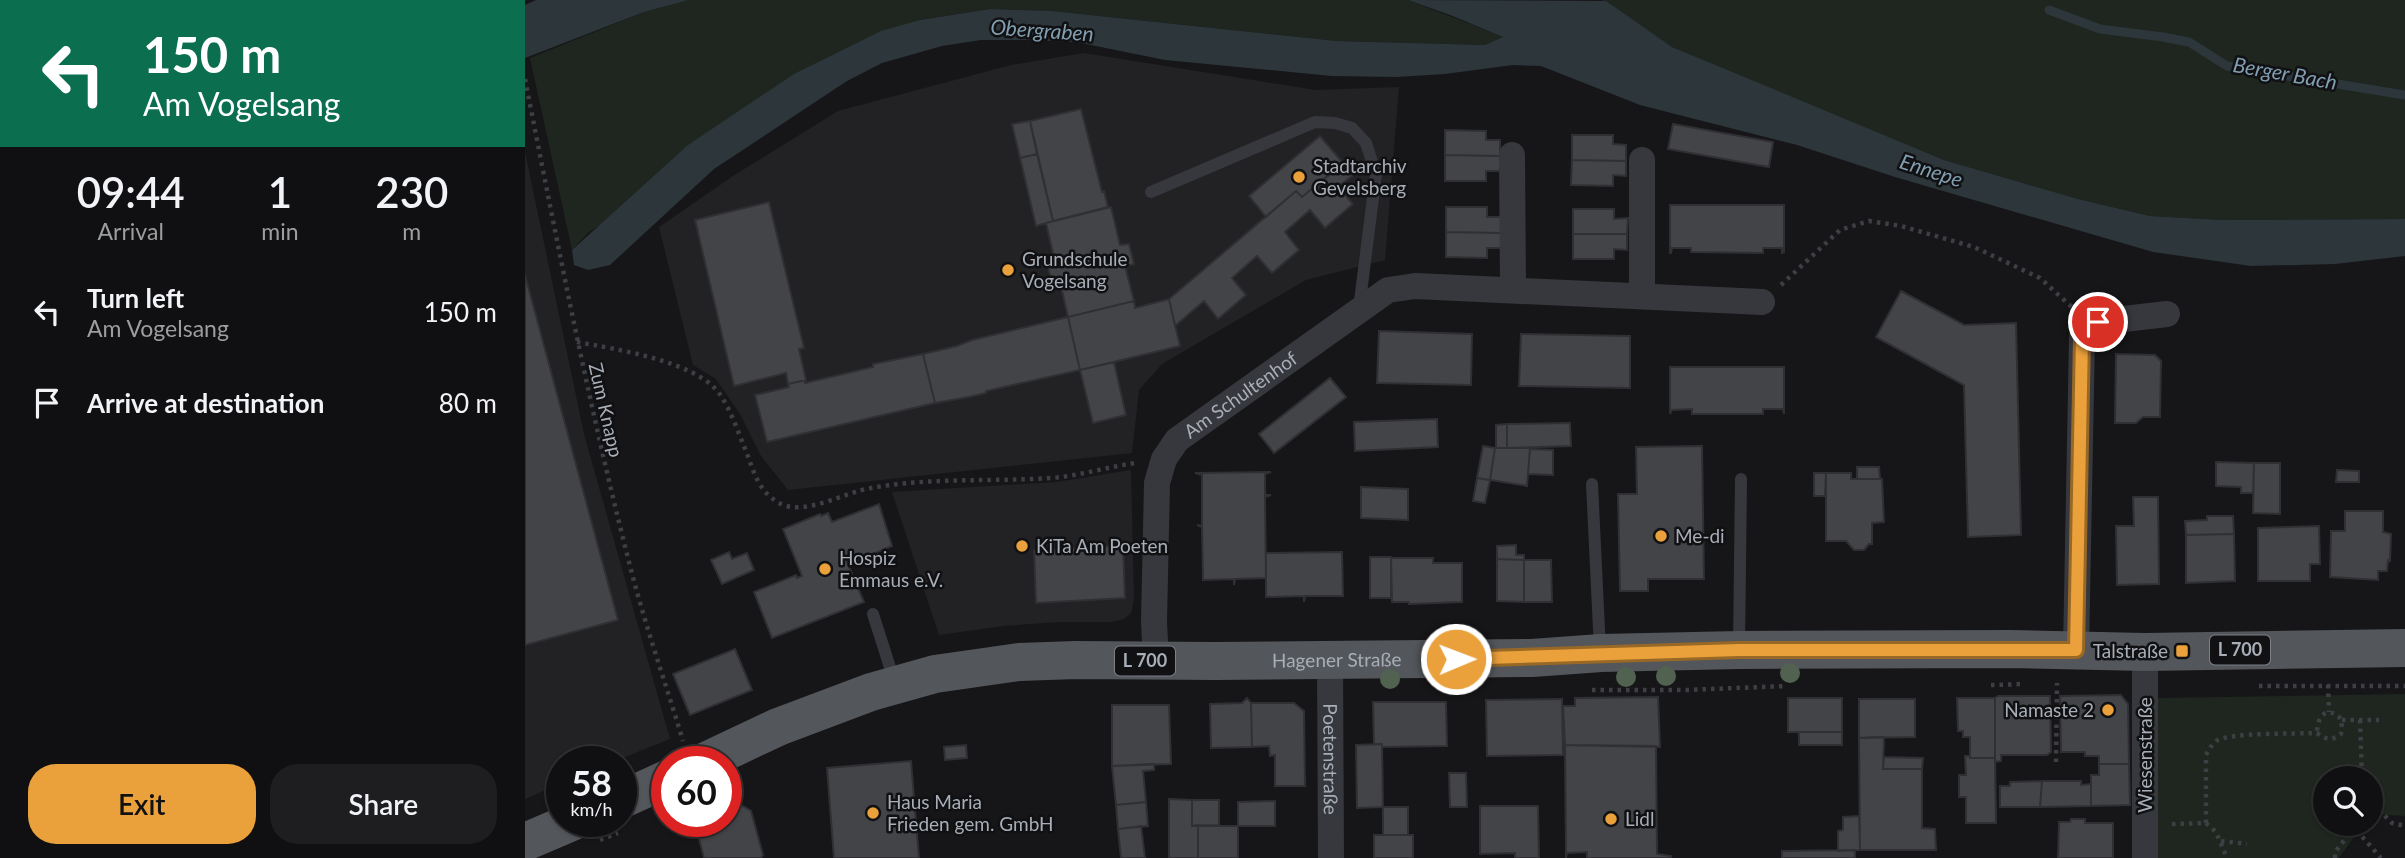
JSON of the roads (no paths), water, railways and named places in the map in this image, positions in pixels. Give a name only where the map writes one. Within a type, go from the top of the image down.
[{"type":"main road","name":"Hagener Straße","points":[[712,746],[778,727],[825,707],[895,684],[935,674],[1019,662],[1532,658],[1601,653],[1739,650],[2066,664],[2145,652],[2405,648]]},
{"type":"main road","points":[[637,803],[651,792]]},
{"type":"main road","points":[[525,842],[557,837]]},
{"type":"street","points":[[1512,155],[1513,289]]},
{"type":"street","points":[[1642,160],[1642,296]]},
{"type":"street","name":"Am Schultenhof","points":[[1156,662],[1154,633],[1157,483],[1164,459],[1177,440],[1388,290],[1415,286],[1513,289],[1762,302]]},
{"type":"street","points":[[2066,664],[2082,337],[2098,322],[2167,314]]},
{"type":"street","name":"Wiesenstraße","points":[[2145,652],[2145,858]]},
{"type":"street","name":"Poetenstraße","points":[[1330,660],[1331,858]]},
{"type":"lane","points":[[1151,192],[1315,122],[1335,123],[1352,128],[1366,144],[1376,174],[1359,309]]},
{"type":"lane","points":[[1739,650],[1741,479]]},
{"type":"lane","points":[[1592,484],[1601,653]]},
{"type":"lane","points":[[873,614],[895,684]]},
{"type":"water","points":[[536,0],[689,0],[644,12],[525,58],[525,5]]},
{"type":"water","points":[[1408,0],[1606,1],[1672,47],[1944,160],[2078,199],[2150,216],[2223,220],[2405,219],[2405,256],[2335,264],[2251,266],[2153,252],[1895,177],[1797,145],[1640,105],[1541,66],[1513,65],[1396,77],[1332,76],[1165,60],[1076,42],[981,40],[942,46],[882,63],[847,81],[714,169],[610,265],[588,270],[574,265],[572,250],[688,145],[794,74],[881,31],[920,20],[990,9],[1052,11],[1337,41],[1485,45],[1503,37]]},
{"type":"waterway","name":"Berger Bach","points":[[2049,10],[2100,29],[2189,42],[2227,66],[2405,95]]},
{"type":"place","name":"Stadtarchiv Gevelsberg","points":[[1299,177]]},
{"type":"place","name":"Grundschule Vogelsang","points":[[1008,270]]},
{"type":"place","name":"Me-di","points":[[1661,536]]},
{"type":"place","name":"KiTa Am Poeten","points":[[1022,546]]},
{"type":"place","name":"Hospiz Emmaus e.V.","points":[[825,569]]},
{"type":"place","name":"Talstraße","points":[[2182,651]]},
{"type":"place","name":"Namaste 2","points":[[2108,710]]},
{"type":"place","name":"Haus Maria Frieden gem. GmbH","points":[[873,813]]},
{"type":"place","name":"Lidl","points":[[1611,819]]},
{"type":"water label","name":"Obergraben","points":[[1042,31]]},
{"type":"water label","name":"Ennepe","points":[[1931,171]]}]
